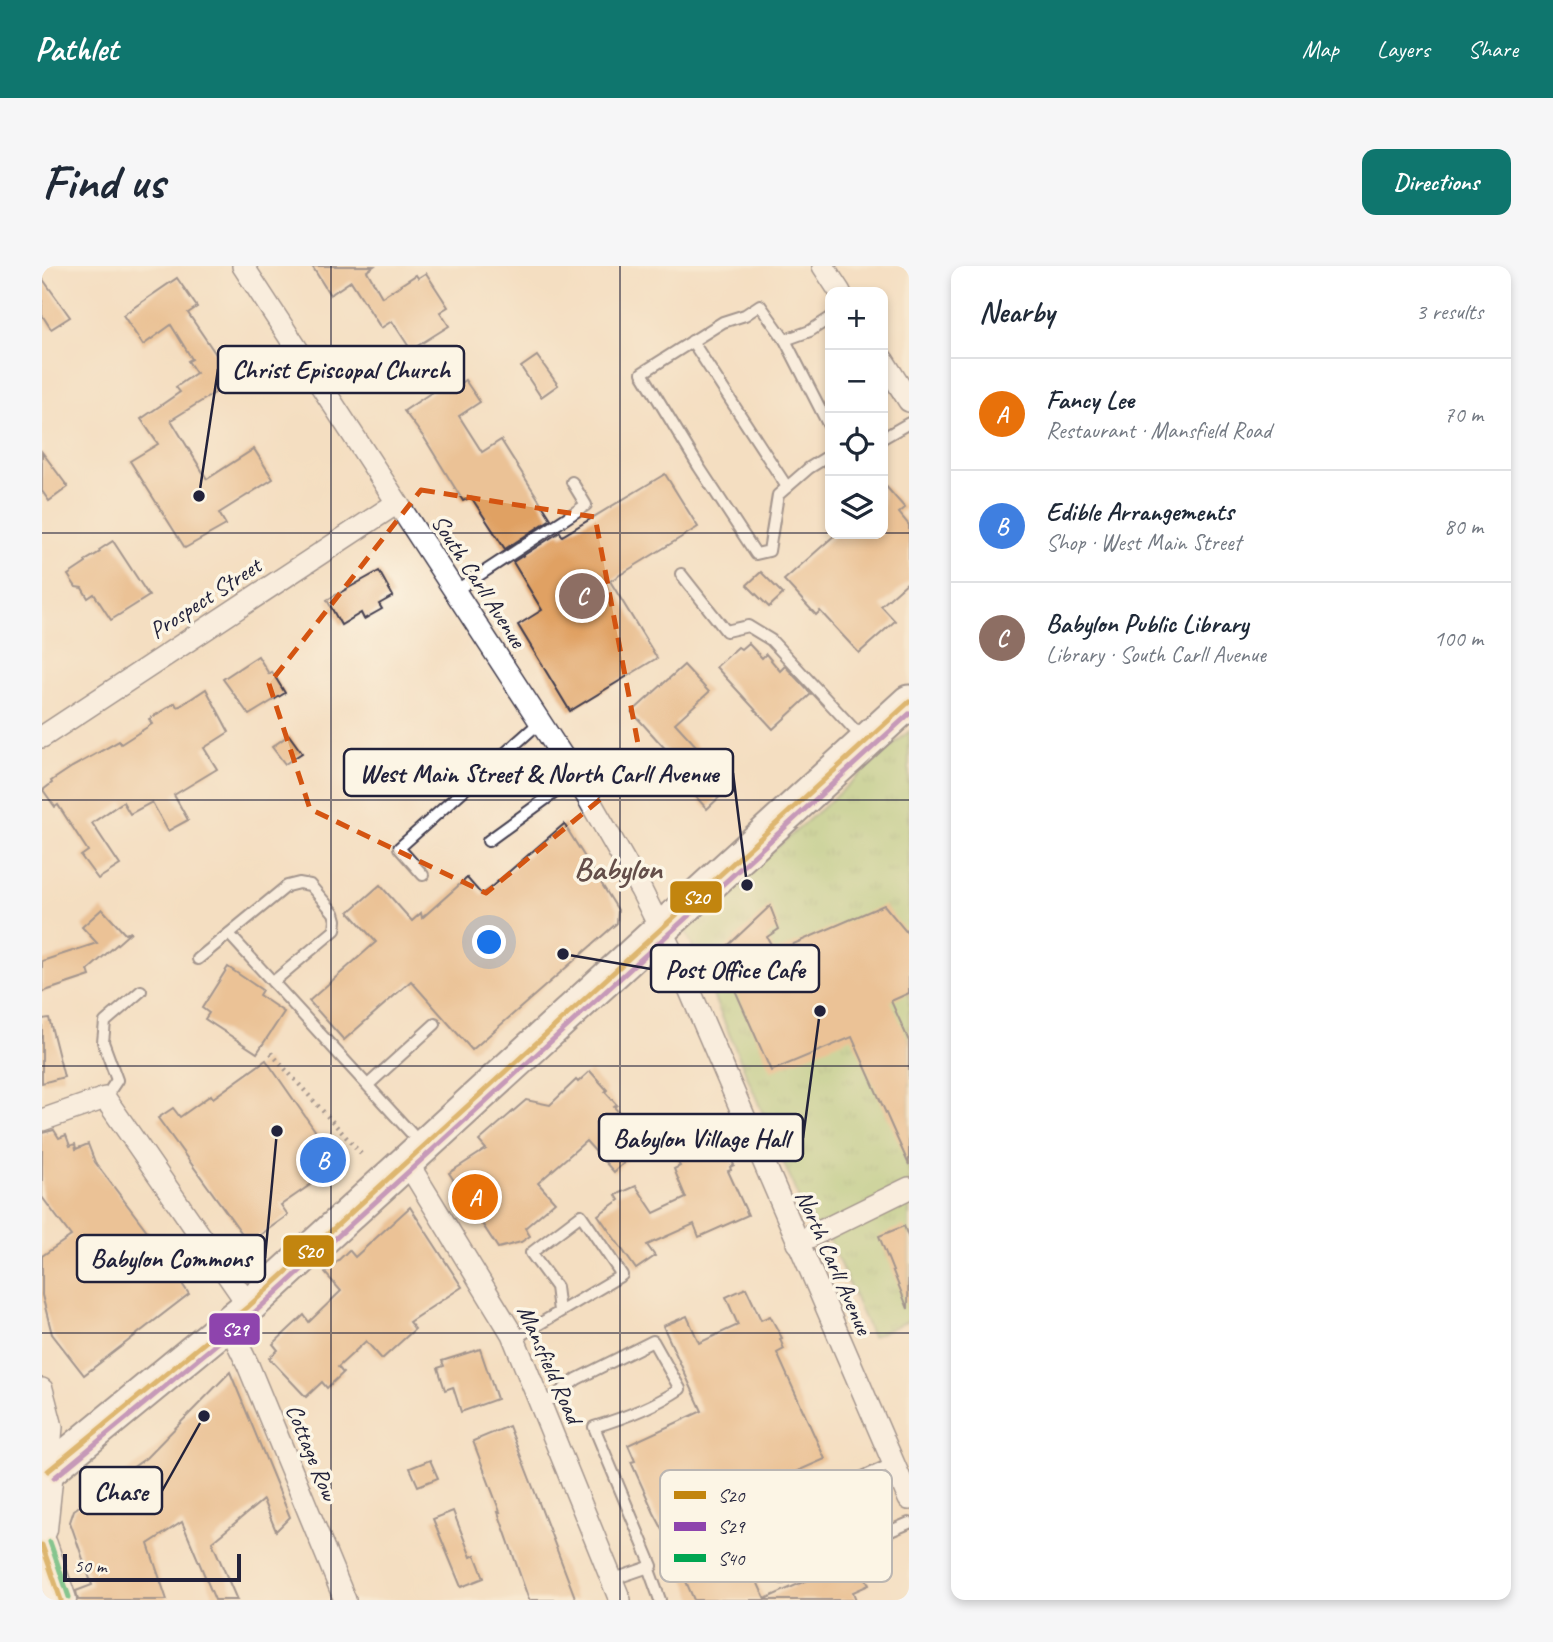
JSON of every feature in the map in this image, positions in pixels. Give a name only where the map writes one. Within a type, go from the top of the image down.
[{"type":"main road","points":[[42,1529],[45,1474],[238,1315],[909,702]]},
{"type":"main road","points":[[42,1545],[61,1600]]},
{"type":"street","name":"South Carll Avenue","points":[[243,266],[576,776],[662,930]]},
{"type":"street","points":[[823,266],[837,287]]},
{"type":"street","points":[[888,368],[909,401]]},
{"type":"street","name":"Prospect Street","points":[[42,737],[397,503]]},
{"type":"street","name":"North Carll Avenue","points":[[662,930],[909,1499]]},
{"type":"street","points":[[42,1120],[105,1098]]},
{"type":"street","name":"Cottage Row","points":[[105,1098],[238,1315],[247,1365],[345,1600]]},
{"type":"street","name":"Mansfield Road","points":[[416,1154],[514,1339],[620,1600]]},
{"type":"street","points":[[797,1243],[909,1188]]},
{"type":"street","points":[[42,1389],[52,1427],[45,1474]]},
{"type":"lane","points":[[825,418],[785,340],[760,305],[745,315],[723,322],[642,373],[756,554],[769,551],[778,495],[825,457]]},
{"type":"lane","points":[[785,340],[810,331],[825,321]]},
{"type":"lane","points":[[692,341],[787,487]]},
{"type":"lane","points":[[888,435],[909,423]]},
{"type":"lane","points":[[455,591],[586,505],[572,482]]},
{"type":"lane","points":[[681,574],[726,631],[748,626],[771,640],[866,742]]},
{"type":"lane","points":[[423,875],[399,848],[540,722]]},
{"type":"lane","points":[[488,841],[576,776]]},
{"type":"lane","points":[[198,959],[287,886],[299,883],[310,886],[334,913],[335,930],[273,982]]},
{"type":"lane","points":[[229,934],[369,1084],[416,1154]]},
{"type":"lane","points":[[105,1098],[117,1080],[103,1042],[104,1022],[141,991]]},
{"type":"lane","points":[[369,1084],[435,1024]]},
{"type":"lane","points":[[514,1339],[622,1275],[581,1215],[531,1253],[556,1287],[559,1311]]},
{"type":"lane","points":[[541,1407],[577,1379],[653,1341],[680,1389],[648,1407],[594,1427],[652,1566],[611,1580]]},
{"type":"lane","points":[[879,1470],[894,1463]]},
{"type":"lane","points":[[892,1530],[909,1523]]},
{"type":"lane","points":[[648,1567],[660,1600]]},
{"type":"path","points":[[271,1053],[363,1156]]},
{"type":"highlighted area","points":[[421,490],[595,517],[642,765],[486,893],[310,809],[269,684]]},
{"type":"green space","points":[[909,731],[909,1320],[872,1337],[822,1223],[811,1228],[685,929]]},
{"type":"building","points":[[312,266],[374,266],[367,271],[382,297],[416,275],[418,278],[426,273],[448,307],[440,312],[449,326],[411,350],[392,321],[381,328],[351,281],[330,295]]},
{"type":"building","points":[[42,278],[70,317],[51,329],[42,315]]},
{"type":"building","points":[[177,278],[197,307],[188,313],[234,381],[171,420],[207,479],[254,449],[273,479],[219,513],[226,525],[185,548],[130,461],[158,444],[141,419],[180,392],[176,387],[196,373],[188,361],[192,359],[171,325],[143,345],[123,315]]},
{"type":"building","points":[[537,356],[558,385],[541,397],[521,367]]},
{"type":"building","points":[[465,380],[480,402],[459,416],[482,452],[501,440],[551,519],[505,549],[471,497],[463,501],[425,439],[404,411],[444,384],[449,391]]},
{"type":"building","points":[[42,452],[68,487],[49,501],[42,491]]},
{"type":"building","points":[[665,474],[698,527],[610,581],[657,658],[570,711],[518,625],[542,610],[513,562],[560,532],[562,536]]},
{"type":"building","points":[[888,489],[905,508],[899,513],[909,525],[909,581],[881,606],[895,621],[859,653],[820,611],[816,615],[784,580],[830,539],[888,539]]},
{"type":"building","points":[[113,541],[149,596],[111,620],[94,594],[88,598],[68,575]]},
{"type":"building","points":[[379,571],[393,596],[379,604],[382,609],[364,619],[361,613],[341,625],[327,600]]},
{"type":"building","points":[[761,572],[783,594],[769,607],[747,585]]},
{"type":"building","points":[[748,643],[762,658],[766,654],[780,671],[785,666],[811,694],[773,729],[716,667],[738,647],[741,649]]},
{"type":"building","points":[[258,656],[285,693],[249,715],[223,679]]},
{"type":"building","points":[[684,665],[709,692],[675,723],[732,785],[707,809],[671,769],[678,763],[632,712]]},
{"type":"building","points":[[206,689],[229,732],[204,748],[217,769],[174,795],[188,820],[168,831],[152,802],[130,814],[123,802],[92,823],[120,865],[98,879],[81,856],[88,851],[58,805],[55,807],[43,790],[72,767],[119,741],[121,744],[152,724],[149,719],[175,703],[177,707],[180,706]]},
{"type":"building","points":[[289,735],[302,753],[285,764],[272,747]]},
{"type":"building","points":[[564,824],[618,910],[617,923],[472,1050],[411,981],[344,1040],[309,1001],[376,942],[349,912],[380,885],[412,921],[421,913],[422,918],[467,878],[482,895]]},
{"type":"building","points":[[884,905],[909,935],[909,993],[891,1001],[909,1041],[909,1165],[852,1037],[771,1071],[719,954],[770,906],[779,929],[767,937],[775,952]]},
{"type":"building","points":[[102,909],[125,934],[131,932],[88,970],[90,976],[42,992],[42,961],[97,943],[82,927]]},
{"type":"building","points":[[228,967],[262,990],[259,995],[284,1012],[257,1053],[205,1019],[209,1013],[202,1008]]},
{"type":"building","points":[[49,1018],[64,1077],[42,1083],[42,1019]]},
{"type":"building","points":[[266,1060],[339,1165],[281,1205],[288,1215],[249,1243],[158,1118],[173,1108],[180,1117],[211,1095],[213,1098]]},
{"type":"building","points":[[590,1071],[607,1090],[605,1092],[617,1105],[614,1107],[630,1125],[627,1127],[643,1145],[614,1172],[586,1141],[538,1183],[555,1202],[525,1228],[530,1236],[521,1242],[498,1248],[449,1173],[486,1149],[479,1141],[526,1100],[550,1105],[576,1080],[578,1082]]},
{"type":"building","points":[[54,1130],[59,1138],[66,1135],[70,1146],[75,1144],[76,1149],[88,1144],[95,1162],[181,1276],[178,1278],[189,1294],[84,1375],[52,1334],[42,1295],[42,1256],[71,1236],[42,1197],[42,1133]]},
{"type":"building","points":[[714,1137],[715,1141],[723,1138],[734,1165],[728,1171],[748,1215],[699,1237],[694,1224],[647,1245],[655,1256],[636,1269],[598,1215],[619,1200],[616,1195],[636,1186],[654,1213],[686,1198],[674,1169],[680,1166],[674,1154]]},
{"type":"building","points":[[410,1207],[462,1287],[409,1322],[415,1329],[382,1359],[366,1341],[338,1367],[343,1373],[327,1388],[322,1382],[306,1397],[269,1358],[278,1350],[273,1344],[304,1315],[309,1322],[341,1291],[325,1273],[349,1250],[355,1257]]},
{"type":"building","points":[[904,1226],[909,1239],[908,1309],[879,1236]]},
{"type":"building","points":[[746,1288],[761,1320],[770,1316],[782,1338],[780,1339],[784,1349],[777,1353],[825,1459],[800,1470],[660,1470],[660,1524],[631,1462],[635,1461],[628,1445],[702,1411],[663,1326],[687,1316],[699,1343],[738,1325],[726,1297]]},
{"type":"building","points":[[480,1349],[497,1399],[461,1412],[453,1387],[445,1390],[438,1368],[444,1366],[442,1361]]},
{"type":"building","points":[[230,1372],[290,1517],[276,1531],[263,1500],[212,1542],[237,1600],[215,1600],[182,1522],[148,1544],[167,1600],[78,1600],[76,1591],[92,1585],[70,1522],[74,1510],[146,1458]]},
{"type":"building","points":[[509,1426],[576,1600],[529,1600],[473,1441]]},
{"type":"building","points":[[430,1460],[438,1478],[418,1486],[410,1468]]},
{"type":"building","points":[[453,1511],[471,1557],[475,1555],[484,1578],[461,1587],[433,1519]]},
{"type":"building","points":[[686,1582],[757,1582],[765,1599],[803,1582],[868,1582],[869,1585],[853,1592],[856,1600],[694,1600]]},
{"type":"transit line","name":"S20","points":[[48,1471],[249,1306],[909,702]]},
{"type":"transit line","name":"S29","points":[[54,1478],[255,1312],[909,714]]},
{"type":"transit line","name":"S40","points":[[50,1542],[69,1597]]},
{"type":"transit line","name":"S20","points":[[42,1545],[61,1600]]},
{"type":"place","name":"Christ Episcopal Church","points":[[199,496]]},
{"type":"place","name":"Babylon Public Library","points":[[582,596]]},
{"type":"place","name":"West Main Street & North Carll Avenue","points":[[747,885]]},
{"type":"place","name":"Post Office Cafe","points":[[563,954]]},
{"type":"place","name":"Babylon Village Hall","points":[[820,1011]]},
{"type":"place","name":"Babylon Commons","points":[[277,1131]]},
{"type":"place","name":"Edible Arrangements","points":[[323,1160]]},
{"type":"place","name":"Fancy Lee","points":[[475,1197]]},
{"type":"place","name":"Chase","points":[[204,1416]]},
{"type":"district","name":"Babylon","points":[[618,868]]}]
